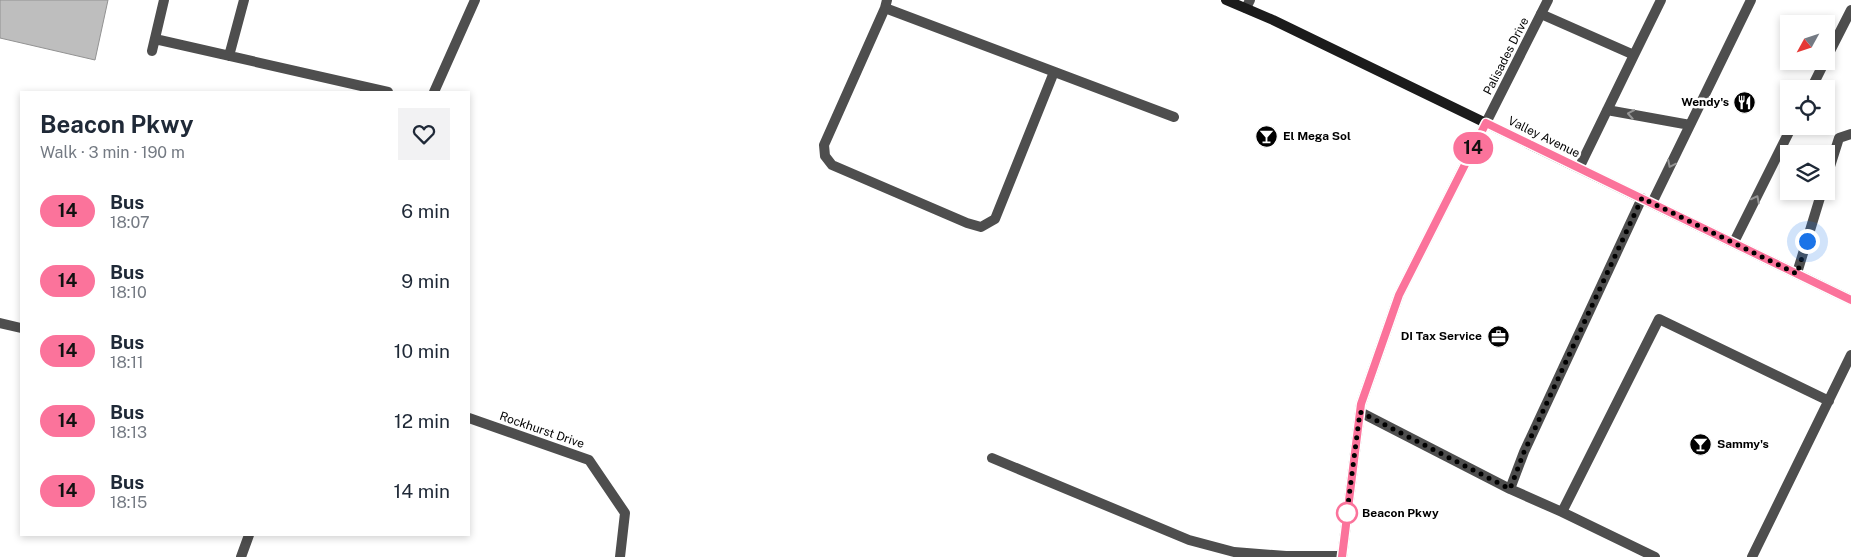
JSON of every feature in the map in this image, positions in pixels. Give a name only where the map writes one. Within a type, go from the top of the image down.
[{"type":"main road","name":"Valley Avenue","points":[[1226,0],[1248,4],[1274,20],[1851,300]]},
{"type":"street","points":[[152,51],[164,0]]},
{"type":"street","points":[[229,56],[244,0]]},
{"type":"street","points":[[434,91],[475,0]]},
{"type":"street","name":"Palisades Drive","points":[[1342,556],[1361,404],[1399,295],[1548,0]]},
{"type":"street","points":[[1579,168],[1661,0]]},
{"type":"street","points":[[1510,489],[1528,444],[1647,201],[1690,125],[1751,0]]},
{"type":"street","points":[[1054,72],[995,219],[981,227],[966,223],[832,165],[825,156],[824,145],[886,4],[1054,72],[1174,117]]},
{"type":"street","points":[[1835,42],[1851,10]]},
{"type":"street","points":[[1541,14],[1634,55]]},
{"type":"street","points":[[155,39],[384,91]]},
{"type":"street","points":[[1607,110],[1690,125]]},
{"type":"street","points":[[1835,151],[1839,138],[1851,134]]},
{"type":"street","points":[[1734,242],[1788,135]]},
{"type":"street","points":[[1797,274],[1819,200]]},
{"type":"street","points":[[1562,512],[1659,319],[1828,401]]},
{"type":"street","points":[[0,323],[20,328]]},
{"type":"street","points":[[1752,557],[1851,355]]},
{"type":"street","points":[[1360,412],[1510,489],[1655,557]]},
{"type":"street","name":"Rockhurst Drive","points":[[470,418],[589,460],[625,513],[620,557]]},
{"type":"street","points":[[992,458],[1189,540],[1234,552],[1286,556],[1342,556]]},
{"type":"street","points":[[241,557],[249,536]]},
{"type":"building","points":[[0,0],[108,0],[95,60],[0,38]]},
{"type":"bus line","name":"14","points":[[1342,557],[1361,404],[1399,295],[1486,123],[1851,300]]},
{"type":"place","name":"Wendy's","points":[[1745,102]]},
{"type":"place","name":"El Mega Sol","points":[[1267,136]]},
{"type":"place","name":"DI Tax Service","points":[[1498,336]]},
{"type":"place","name":"Sammy's","points":[[1701,444]]},
{"type":"place","name":"Beacon Pkwy","points":[[1347,513]]},
{"type":"route","points":[[1347,513],[1346,520],[1360,412],[1510,489],[1524,452],[1642,198],[1797,274],[1807,241]]}]
